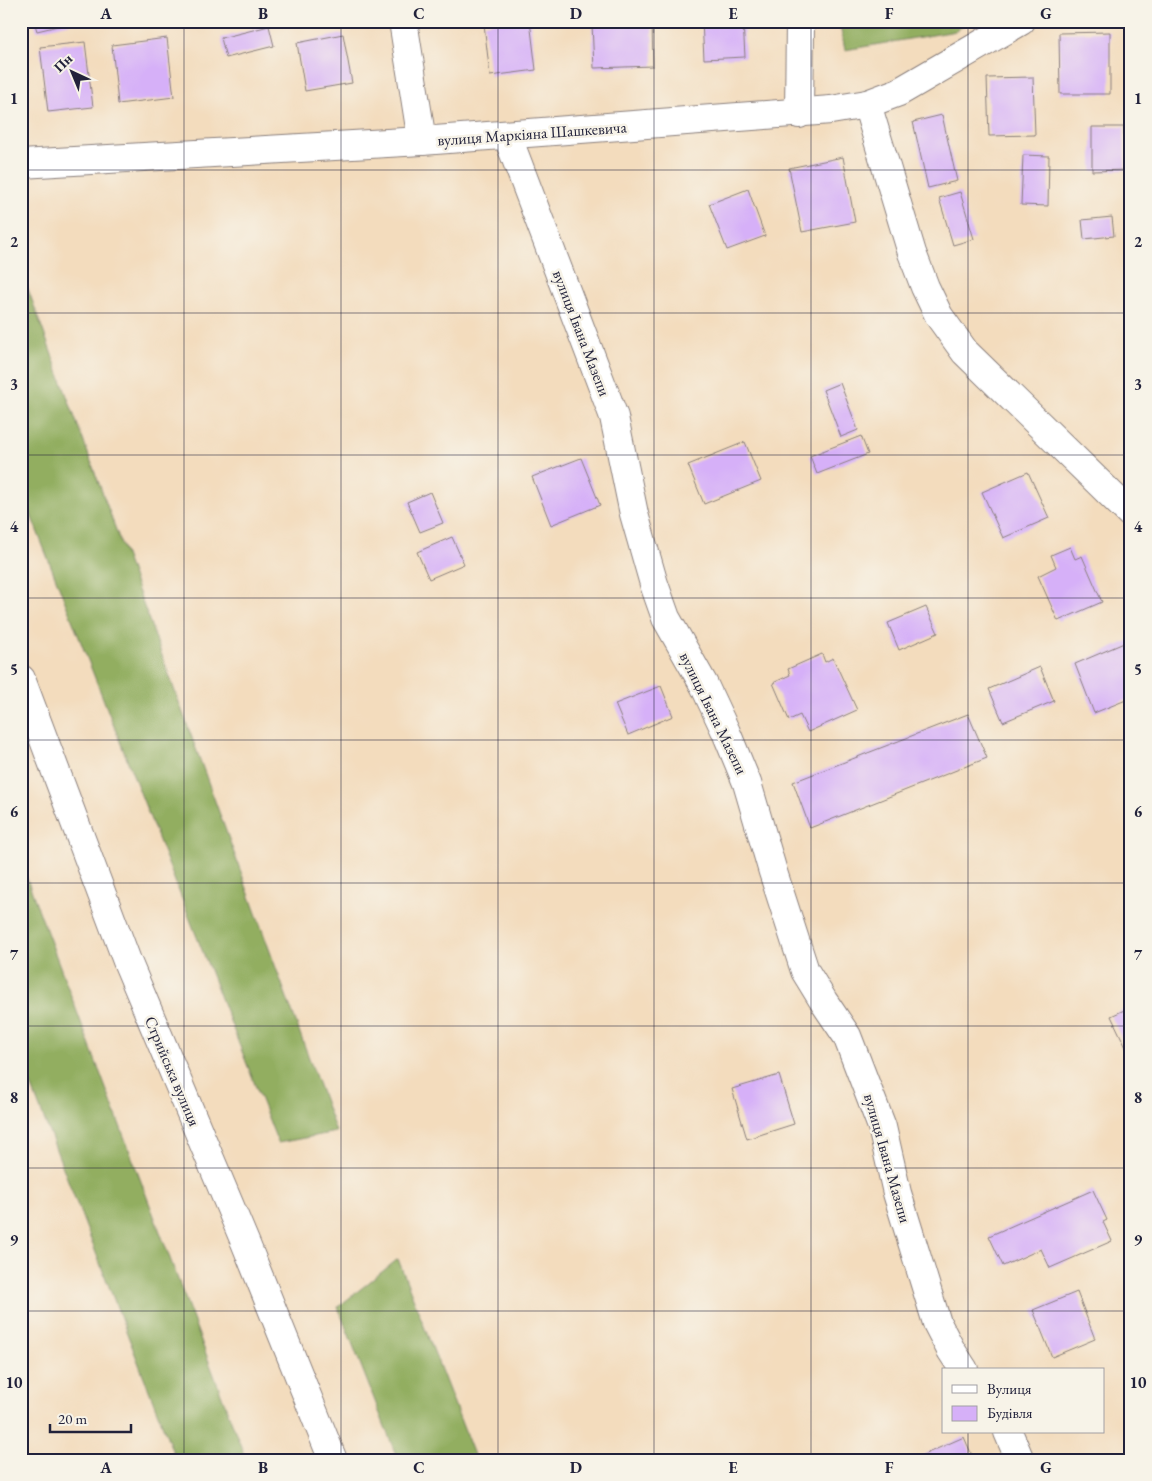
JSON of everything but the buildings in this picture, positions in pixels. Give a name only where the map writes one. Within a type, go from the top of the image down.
[{"type":"main road","points":[[403,21],[422,141]]},
{"type":"main road","points":[[798,114],[800,21]]},
{"type":"main road","name":"вулиця Маркіяна Шашкевича","points":[[21,164],[422,141],[831,110],[867,104],[899,92],[1021,21]]},
{"type":"main road","points":[[867,104],[912,253],[924,287],[939,316],[966,352],[1131,514]]},
{"type":"main road","name":"вулиця Івана Мазепи","points":[[507,135],[614,418],[634,514],[666,618],[704,686],[747,783],[804,971],[847,1036],[882,1127],[897,1193],[937,1322],[963,1368]]},
{"type":"main road","name":"Стрийська вулиця","points":[[21,679],[127,961],[245,1242],[333,1460]]},
{"type":"main road","points":[[1009,1434],[1020,1460]]},
{"type":"green space","points":[[839,21],[969,21],[956,31],[845,50]]},
{"type":"green space","points":[[21,270],[336,1132],[278,1143],[21,490]]},
{"type":"green space","points":[[21,863],[246,1460],[176,1460],[21,1059]]},
{"type":"green space","points":[[398,1259],[476,1460],[398,1460],[338,1307]]}]
